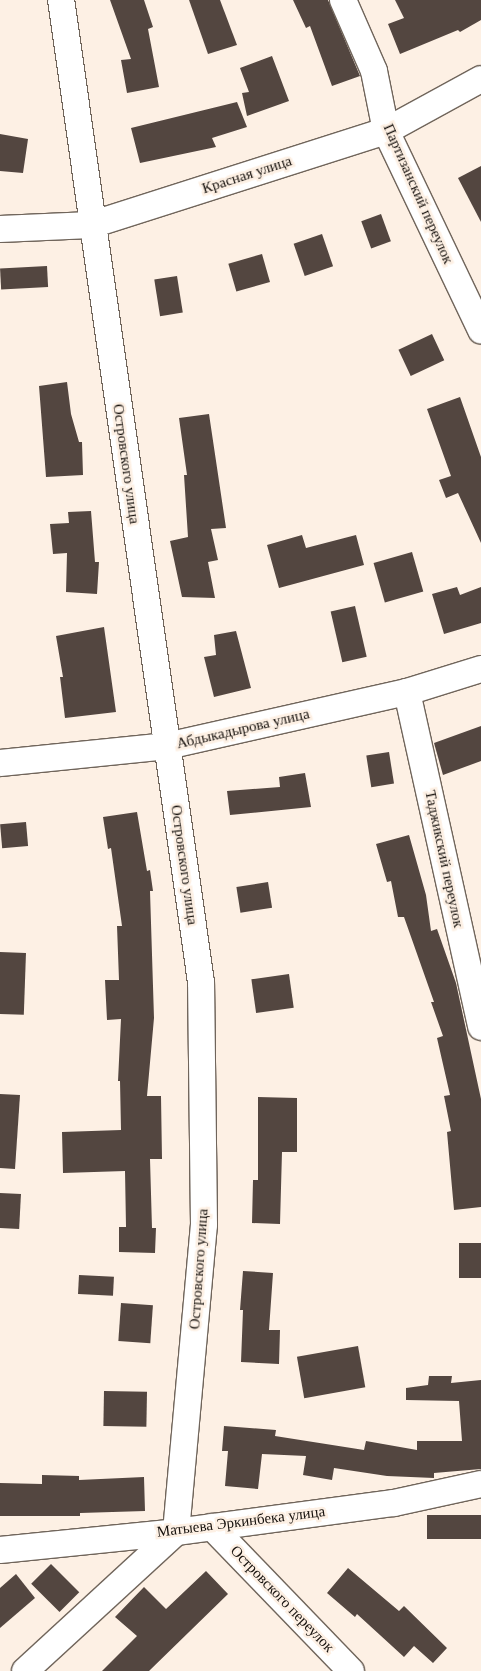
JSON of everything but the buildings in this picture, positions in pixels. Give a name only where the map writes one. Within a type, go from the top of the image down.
[{"type":"street","name":"Островского улица","points":[[61,0],[91,225],[201,982],[204,1225],[176,1532]]},
{"type":"street","name":"Партизанский переулок","points":[[343,0],[374,71],[386,131],[481,330]]},
{"type":"street","name":"Красная улица","points":[[0,230],[91,225],[386,131],[481,79]]},
{"type":"street","name":"Абдыкадырова улица","points":[[0,763],[167,746],[408,692],[481,669]]},
{"type":"street","name":"Таджикский переулок","points":[[408,692],[481,1027]]},
{"type":"street","name":"Матыева Эркинбека улица","points":[[0,1550],[176,1532],[394,1503],[481,1484]]},
{"type":"street","name":"Островского переулок","points":[[212,1527],[351,1671]]},
{"type":"street","points":[[26,1671],[176,1532]]}]
